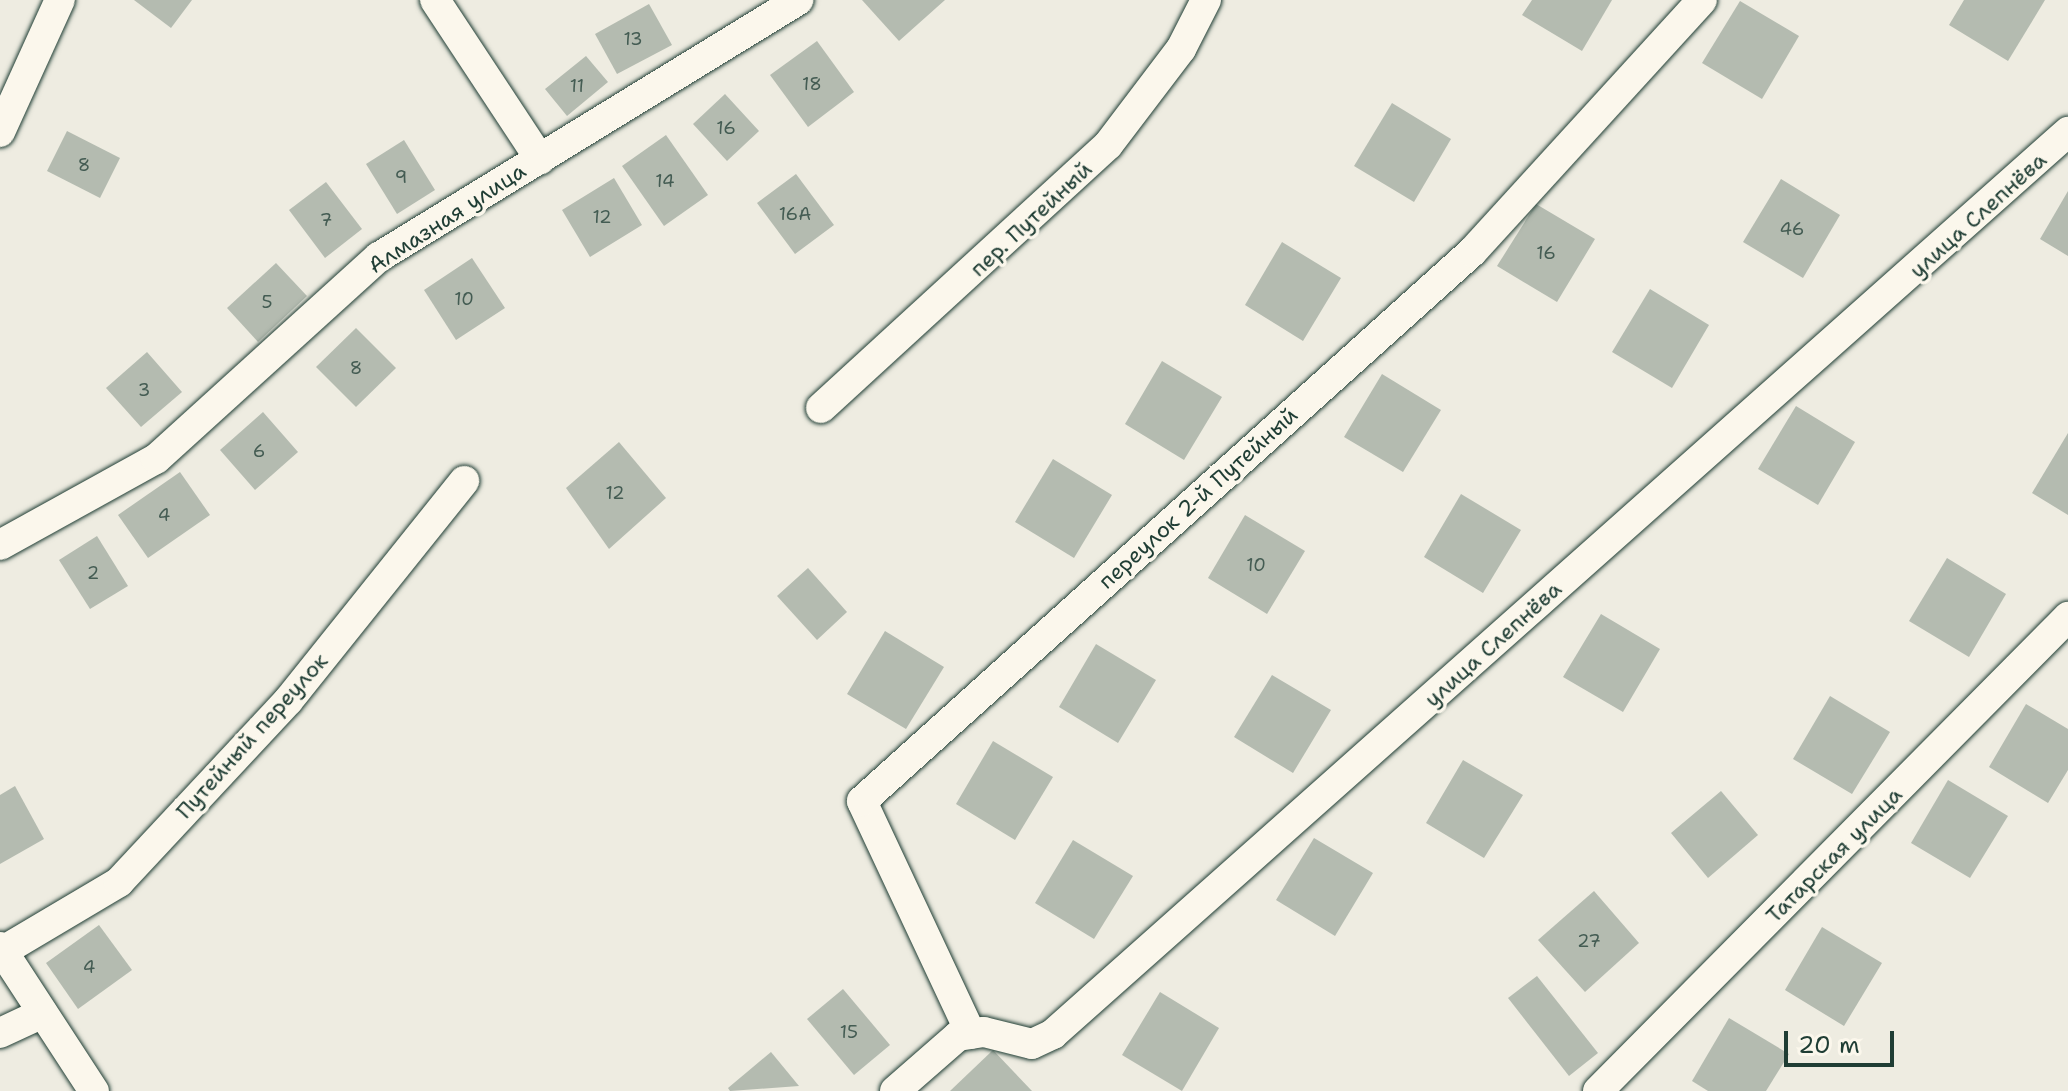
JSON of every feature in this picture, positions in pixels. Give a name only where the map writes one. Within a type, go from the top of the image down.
[{"type":"street","points":[[0,132],[60,0]]},
{"type":"street","points":[[435,0],[540,159]]},
{"type":"street","name":"Алмазная улица","points":[[0,545],[156,459],[379,257],[798,0]]},
{"type":"street","name":"пер. Путейный","points":[[821,408],[1108,145],[1181,49],[1206,0]]},
{"type":"street","name":"переулок 2-й Путейный","points":[[971,1034],[862,801],[1472,252],[1702,0]]},
{"type":"street","name":"улица Слепнёва","points":[[971,1034],[1032,1044],[1053,1034],[2068,132]]},
{"type":"street","name":"Путейный переулок","points":[[1,949],[119,882],[288,701],[464,481]]},
{"type":"street","name":"Татарская улица","points":[[1598,1091],[2068,617]]},
{"type":"street","points":[[1,949],[94,1091]]},
{"type":"street","points":[[0,1033],[43,1013]]},
{"type":"street","points":[[895,1091],[958,1036],[971,1034]]},
{"type":"building","points":[[134,0],[192,0],[171,28]]},
{"type":"building","points":[[862,0],[945,0],[899,41]]},
{"type":"building","points":[[1532,0],[1612,0],[1582,51],[1522,15]]},
{"type":"building","points":[[1964,0],[2045,0],[2008,61],[1949,25]]},
{"type":"building","points":[[1740,1],[1799,36],[1762,99],[1702,63]]},
{"type":"building","points":[[649,4],[672,45],[617,74],[595,34]]},
{"type":"building","points":[[817,41],[854,92],[808,127],[770,75]]},
{"type":"building","points":[[586,56],[608,82],[567,116],[545,89]]},
{"type":"building","points":[[725,94],[759,131],[727,161],[693,124]]},
{"type":"building","points":[[1392,103],[1451,139],[1414,202],[1354,166]]},
{"type":"building","points":[[67,131],[120,158],[100,198],[47,171]]},
{"type":"building","points":[[666,135],[708,195],[664,226],[622,166]]},
{"type":"building","points":[[404,140],[435,190],[397,214],[366,164]]},
{"type":"building","points":[[796,174],[834,225],[795,254],[757,203]]},
{"type":"building","points":[[614,178],[642,225],[590,257],[562,210]]},
{"type":"building","points":[[1781,179],[1840,215],[1803,278],[1743,242]]},
{"type":"building","points":[[326,182],[362,229],[325,258],[289,210]]},
{"type":"building","points":[[2068,191],[2068,256],[2040,239]]},
{"type":"building","points":[[1536,204],[1595,239],[1557,302],[1497,266]]},
{"type":"building","points":[[1282,242],[1341,278],[1303,341],[1245,305]]},
{"type":"building","points":[[472,258],[505,308],[456,340],[424,290]]},
{"type":"building","points":[[276,263],[307,296],[258,342],[227,308]]},
{"type":"building","points":[[1650,289],[1709,325],[1672,388],[1612,352]]},
{"type":"building","points":[[356,328],[396,368],[356,407],[316,367]]},
{"type":"building","points":[[147,352],[182,392],[141,427],[106,388]]},
{"type":"building","points":[[1162,361],[1222,397],[1184,460],[1125,424]]},
{"type":"building","points":[[1382,374],[1441,410],[1403,472],[1344,437]]},
{"type":"building","points":[[1796,406],[1855,442],[1818,505],[1758,469]]},
{"type":"building","points":[[263,412],[298,452],[255,490],[220,450]]},
{"type":"building","points":[[2068,433],[2068,515],[2032,493]]},
{"type":"building","points":[[619,442],[666,498],[609,549],[566,488]]},
{"type":"building","points":[[1053,459],[1112,495],[1074,558],[1015,522]]},
{"type":"building","points":[[180,472],[210,515],[148,558],[118,515]]},
{"type":"building","points":[[1461,494],[1521,530],[1483,593],[1424,557]]},
{"type":"building","points":[[1245,515],[1305,551],[1267,614],[1208,578]]},
{"type":"building","points":[[97,536],[128,586],[90,609],[59,560]]},
{"type":"building","points":[[1947,558],[2006,594],[1969,657],[1909,621]]},
{"type":"building","points":[[808,568],[847,612],[817,640],[777,596]]},
{"type":"building","points":[[1601,614],[1660,649],[1623,712],[1563,677]]},
{"type":"building","points":[[885,631],[944,667],[906,729],[847,694]]},
{"type":"building","points":[[1096,644],[1156,680],[1118,743],[1059,707]]},
{"type":"building","points":[[1272,675],[1331,710],[1293,773],[1234,737]]},
{"type":"building","points":[[1830,696],[1890,732],[1852,794],[1793,759]]},
{"type":"building","points":[[2026,704],[2068,729],[2068,770],[2048,803],[1989,767]]},
{"type":"building","points":[[993,741],[1053,777],[1015,840],[956,804]]},
{"type":"building","points":[[1463,760],[1523,795],[1484,858],[1426,823]]},
{"type":"building","points":[[1948,780],[2008,816],[1970,878],[1911,843]]},
{"type":"building","points":[[15,786],[44,839],[0,864],[0,795]]},
{"type":"building","points":[[1721,791],[1758,835],[1708,878],[1671,833]]},
{"type":"building","points":[[1314,838],[1373,873],[1335,936],[1276,900]]},
{"type":"building","points":[[1073,840],[1133,876],[1094,939],[1035,903]]},
{"type":"building","points":[[1594,891],[1639,943],[1585,992],[1538,940]]},
{"type":"building","points":[[99,925],[132,970],[78,1009],[46,963]]},
{"type":"building","points":[[1822,927],[1882,963],[1844,1026],[1785,990]]},
{"type":"building","points":[[1537,976],[1598,1053],[1569,1076],[1508,998]]},
{"type":"building","points":[[843,989],[890,1045],[854,1075],[807,1019]]},
{"type":"building","points":[[1160,992],[1219,1028],[1182,1091],[1122,1055]]},
{"type":"building","points":[[1729,1018],[1789,1054],[1766,1091],[1708,1091],[1692,1081]]},
{"type":"building","points":[[993,1050],[1032,1091],[950,1091]]},
{"type":"building","points":[[771,1052],[799,1086],[730,1091],[728,1088]]}]
